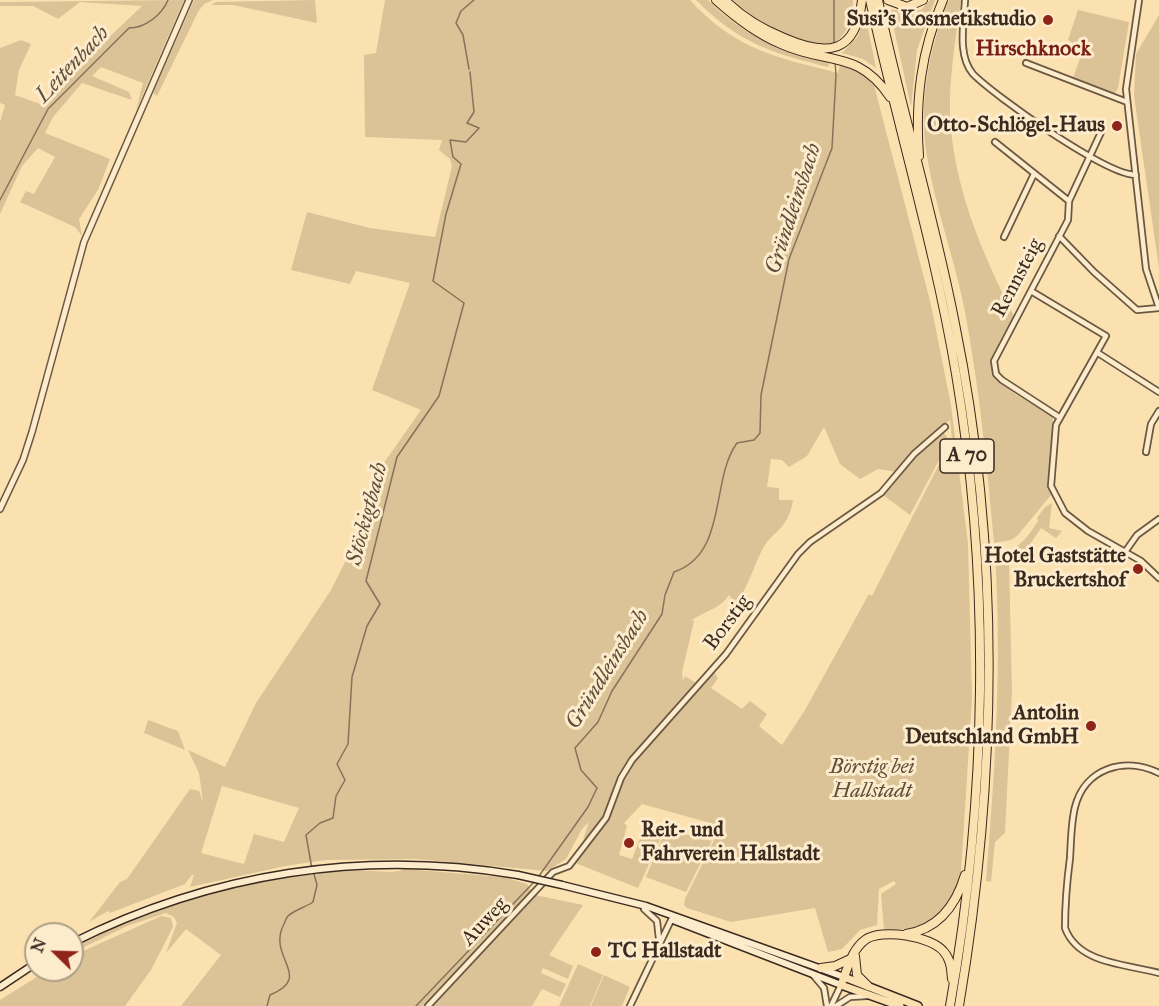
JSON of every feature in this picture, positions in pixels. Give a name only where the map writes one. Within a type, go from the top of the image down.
[{"type":"highway","points":[[716,0],[735,17],[765,36],[793,49],[828,54],[854,32],[862,0]]},
{"type":"highway","points":[[725,0],[741,14],[774,34],[860,66],[873,74],[894,103]]},
{"type":"highway","name":"A 70","points":[[870,0],[948,330],[969,469],[981,639],[979,740],[972,854],[951,1004]]},
{"type":"highway","name":"A 70","points":[[878,0],[921,175],[964,372],[977,469],[987,578],[989,689],[983,822],[971,932],[959,1006]]},
{"type":"highway","points":[[888,0],[907,7],[923,0]]},
{"type":"highway","points":[[921,175],[919,81],[927,43],[943,0]]},
{"type":"highway","points":[[821,968],[839,965],[853,955],[868,938],[920,931],[944,915],[959,893],[972,854]]},
{"type":"highway","points":[[898,935],[927,939],[944,951],[951,968],[951,1004]]},
{"type":"highway","points":[[842,981],[853,955]]},
{"type":"highway","points":[[853,955],[857,975],[868,986]]},
{"type":"main road","points":[[84,938],[168,902],[237,882],[285,872],[326,867],[419,864],[518,875],[604,894],[771,953],[821,968],[868,995],[900,1006]]},
{"type":"main road","points":[[576,888],[672,917],[811,973],[868,986],[918,1006]]},
{"type":"main road","points":[[0,987],[24,971]]},
{"type":"street","points":[[965,0],[963,46],[970,72],[1041,125],[1115,171],[1136,175]]},
{"type":"street","points":[[1059,236],[1137,310],[1159,308],[1146,269],[1127,102],[1126,74],[1139,0]]},
{"type":"street","points":[[0,508],[23,460],[32,432],[84,242],[188,2]]},
{"type":"street","points":[[1026,63],[1127,102]]},
{"type":"street","name":"Rennsteig","points":[[1059,417],[1002,380],[994,368],[997,354],[1068,220],[1069,201],[1103,128]]},
{"type":"street","points":[[995,142],[1069,201]]},
{"type":"street","points":[[1004,237],[1019,201],[1035,174]]},
{"type":"street","points":[[1031,291],[1103,332],[1106,339],[1059,417],[1051,481],[1055,498],[1065,513],[1088,531],[1141,561],[1159,578]]},
{"type":"street","points":[[1098,353],[1159,392]]},
{"type":"street","points":[[1146,452],[1151,424],[1159,411]]},
{"type":"street","name":"Borstig","points":[[569,866],[606,818],[621,778],[632,760],[726,654],[798,554],[810,542],[881,494],[914,454],[945,427]]},
{"type":"street","points":[[1125,552],[1137,535],[1158,519]]},
{"type":"street","points":[[1159,773],[1137,764],[1124,764],[1101,772],[1083,789],[1074,810],[1065,916],[1068,937],[1081,951],[1159,973]]},
{"type":"street","name":"Auweg","points":[[428,1006],[553,872],[569,866]]},
{"type":"street","points":[[644,909],[657,921],[659,943]]},
{"type":"street","points":[[630,1006],[672,917]]},
{"type":"street","points":[[811,973],[824,988],[829,1006]]},
{"type":"street","points":[[829,1006],[842,981]]},
{"type":"street","points":[[836,1006],[850,997],[868,995]]},
{"type":"green space","points":[[184,0],[136,110],[143,83],[101,67],[92,76],[129,92],[132,100],[82,83],[53,117],[45,133],[110,159],[98,190],[79,219],[82,236],[75,227],[20,202],[26,191],[34,194],[55,157],[38,148],[22,166],[0,214],[0,122],[5,105],[0,103],[0,48],[21,40],[31,44],[19,70],[15,95],[43,105],[84,61],[142,6],[80,2],[58,19],[33,6],[0,6],[0,2]]},
{"type":"green space","points":[[194,0],[213,0],[204,4],[198,12],[157,96],[153,93]]},
{"type":"green space","points":[[315,0],[317,23],[233,5],[211,5],[216,2]]},
{"type":"green space","name":"Börstig bei Hallstadt","points":[[385,0],[690,0],[707,17],[740,41],[776,56],[838,73],[840,65],[859,71],[874,85],[931,305],[951,405],[968,544],[972,698],[961,872],[951,899],[935,917],[913,927],[884,930],[881,894],[896,884],[894,881],[879,889],[877,925],[860,930],[842,949],[828,952],[815,908],[731,922],[687,908],[684,905],[685,899],[721,826],[642,804],[624,823],[627,826],[619,855],[632,859],[646,824],[665,829],[638,888],[573,862],[608,822],[617,799],[614,792],[602,820],[587,838],[583,839],[589,822],[582,829],[566,859],[547,871],[416,859],[325,860],[285,866],[190,887],[194,875],[192,875],[185,884],[110,913],[108,911],[89,922],[120,882],[127,879],[190,789],[199,791],[203,802],[199,773],[188,750],[225,767],[256,703],[331,590],[354,544],[375,520],[384,483],[381,467],[421,410],[372,390],[410,283],[356,271],[350,284],[291,270],[307,212],[370,228],[435,237],[452,166],[450,159],[439,150],[442,140],[365,137],[364,55],[376,53]],"holes":[[[950,420],[952,439],[872,596],[869,594],[805,710],[782,745],[759,726],[767,714],[750,701],[742,709],[711,688],[718,678],[714,672],[701,686],[685,676],[683,681],[682,672],[694,621],[692,620],[717,607],[729,595],[736,604],[765,545],[783,525],[791,511],[793,500],[779,500],[779,488],[767,487],[771,459],[782,460],[789,467],[807,456],[824,427],[840,464],[860,479],[878,469],[897,472],[917,448]],[[222,786],[299,808],[284,842],[254,834],[244,864],[201,853]]]},
{"type":"green space","points":[[696,0],[708,0],[734,23],[749,32],[780,47],[829,63],[828,67],[789,57],[757,44],[727,27]]},
{"type":"green space","points":[[733,0],[853,0],[852,14],[844,33],[835,42],[818,45],[805,43],[778,31],[751,15]]},
{"type":"green space","points":[[930,0],[935,0],[917,50],[911,107],[890,10],[921,10]]},
{"type":"green space","points":[[949,0],[961,0],[950,100],[952,141],[957,167],[980,243],[1014,316],[997,347],[993,367],[1003,385],[1053,415],[1051,495],[1018,535],[1011,540],[994,543],[982,425],[969,336],[960,288],[930,175],[925,136],[927,76],[936,38]]},
{"type":"green space","points":[[1078,10],[1129,22],[1118,88],[1114,95],[1073,78],[1083,50],[1068,40]]},
{"type":"green space","points":[[865,13],[876,68],[863,59],[842,53],[858,36]]},
{"type":"green space","points":[[1159,15],[1159,268],[1134,96],[1136,54]]},
{"type":"green space","points":[[944,433],[947,437],[947,445],[910,515],[883,495],[919,450],[927,442]]},
{"type":"green space","points":[[1052,503],[1049,528],[1062,531],[1056,538],[1041,528],[1024,553],[1012,558],[1009,562],[1012,691],[1005,833],[995,842],[991,882],[986,881],[996,718],[998,637],[995,555],[1009,551],[1020,544],[1034,528],[1038,521],[1037,518],[1045,507]]},
{"type":"green space","points":[[148,720],[178,731],[185,750],[144,733]]},
{"type":"green space","points":[[666,829],[712,841],[686,892],[646,877]]},
{"type":"green space","points":[[404,869],[504,877],[527,884],[531,891],[423,1006],[181,1006],[221,955],[186,929],[166,953],[177,923],[174,917],[166,913],[127,926],[84,947],[84,942],[123,924],[176,904],[230,889],[318,874]]},
{"type":"green space","points":[[535,895],[583,905],[549,955],[573,966],[568,979],[543,968],[541,973],[566,984],[560,997],[542,989],[532,1006],[432,1006]]},
{"type":"green space","points":[[161,916],[171,918],[173,927],[151,970],[125,1006],[0,1006],[0,1000],[29,982],[84,982],[84,951]]},
{"type":"green space","points":[[578,964],[603,975],[590,1006],[559,1006]]},
{"type":"green space","points":[[604,975],[630,987],[622,1006],[591,1006]]},
{"type":"waterway","name":"Leitenbach","points":[[0,200],[48,109],[129,28],[141,26],[152,20],[162,11],[168,0]]},
{"type":"waterway","name":"Stöckigtbach","points":[[469,69],[463,35],[456,23],[461,11],[474,0]]},
{"type":"waterway","name":"Gründleinsbach","points":[[834,0],[834,44]]},
{"type":"waterway","name":"Gründleinsbach","points":[[539,876],[588,807],[597,788],[581,770],[575,748],[598,722],[612,691],[662,614],[665,595],[674,572],[691,563],[703,549],[716,515],[723,476],[737,443],[754,440],[760,433],[761,395],[789,259],[832,148],[835,61]]},
{"type":"waterway","name":"Stöckigtbach","points":[[312,869],[306,835],[320,823],[333,818],[336,796],[345,780],[337,764],[348,744],[352,677],[367,626],[380,604],[366,581],[397,457],[439,396],[464,303],[433,281],[446,214],[461,164],[453,157],[450,140],[466,142],[479,128],[467,123],[474,112],[470,72]]},
{"type":"waterway","name":"Stöckigtbach","points":[[267,1006],[270,995],[283,988],[289,981],[280,936],[288,916],[313,902],[317,885],[314,874]]},
{"type":"waterway","name":"Gründleinsbach","points":[[416,1006],[534,882]]},
{"type":"place","name":"Susi's Kosmetikstudio","points":[[1048,20]]},
{"type":"place","name":"Otto-Schlögel-Haus","points":[[1117,126]]},
{"type":"place","name":"Hotel Gaststätte Bruckertshof","points":[[1138,569]]},
{"type":"place","name":"Antolin Deutschland GmbH","points":[[1091,726]]},
{"type":"place","name":"Reit- und Fahrverein Hallstadt","points":[[629,843]]},
{"type":"place","name":"TC Hallstadt","points":[[596,952]]},
{"type":"district","name":"Hirschknock","points":[[1033,50]]}]
